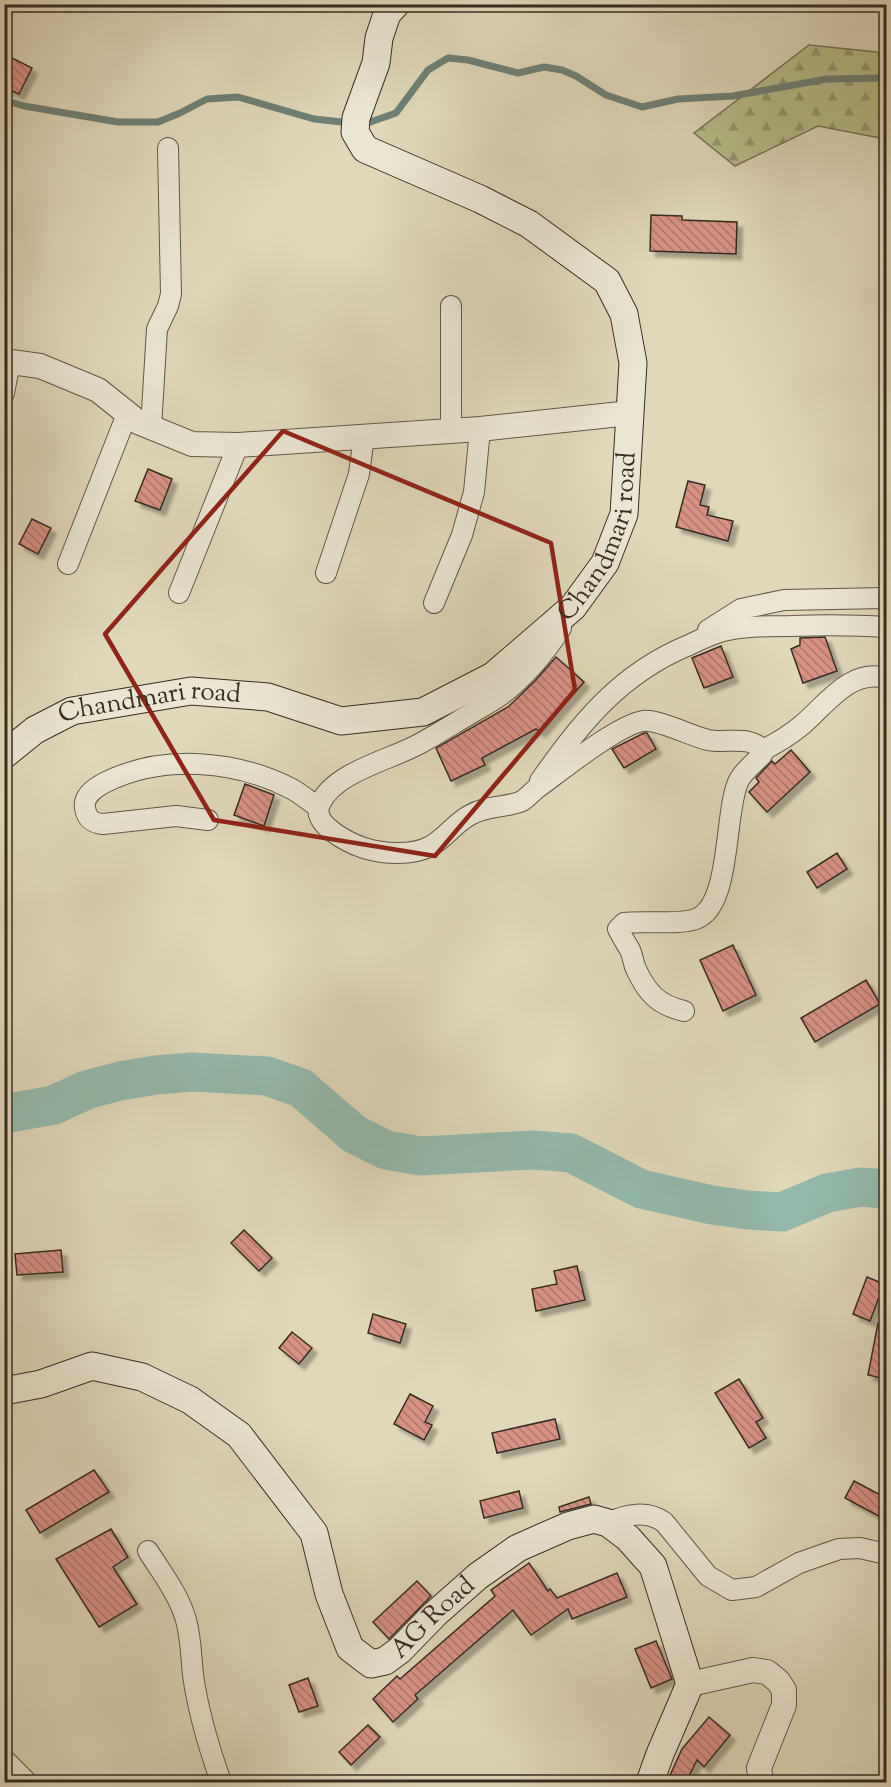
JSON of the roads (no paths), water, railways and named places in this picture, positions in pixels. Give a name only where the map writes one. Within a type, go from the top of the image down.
[{"type":"main road","name":"Chandmari road","points":[[4,755],[35,730],[72,711],[191,691],[268,697],[341,721],[423,712],[493,676],[573,607],[605,563],[624,513],[633,363],[624,314],[607,281],[529,224],[480,199],[365,149],[355,132],[356,118],[376,63],[379,38],[387,14],[396,4]]},
{"type":"main road","name":"AG Road","points":[[4,1391],[41,1384],[92,1366],[141,1377],[190,1400],[239,1435],[314,1533],[329,1594],[350,1648],[371,1664],[385,1661],[400,1650],[435,1614],[478,1576],[518,1548],[568,1526],[594,1520],[608,1523]]},
{"type":"main road","points":[[608,1523],[627,1538],[653,1566],[690,1684],[650,1782]]},
{"type":"street","points":[[151,427],[157,329],[171,294],[168,148]]},
{"type":"street","points":[[451,306],[451,431]]},
{"type":"street","points":[[4,393],[8,361],[40,366],[98,390],[138,422],[192,444],[238,445],[480,429],[630,413]]},
{"type":"street","points":[[68,564],[128,414]]},
{"type":"street","points":[[434,603],[462,535],[474,492],[480,429]]},
{"type":"street","points":[[326,573],[359,474],[364,436]]},
{"type":"street","points":[[179,593],[238,445]]},
{"type":"street","points":[[678,650],[741,609],[784,600],[886,598]]},
{"type":"street","points":[[573,607],[560,630],[540,655],[500,696],[417,745],[360,770],[334,787],[318,807],[319,815],[325,825],[355,845],[373,850],[393,852],[429,847],[472,814],[490,807],[522,800],[616,733],[645,721],[657,722],[710,741],[747,741],[758,744],[763,750]]},
{"type":"street","points":[[531,793],[572,736],[594,710],[636,672],[678,650],[720,632],[748,627],[853,625],[886,627]]},
{"type":"street","points":[[684,1011],[669,1008],[645,986],[618,929],[624,923],[685,921],[697,919],[704,914],[720,885],[738,781],[761,756],[763,750],[789,736],[837,692],[862,678],[880,676],[886,678]]},
{"type":"street","points":[[207,820],[176,816],[94,823],[86,816],[84,805],[89,794],[101,784],[117,777],[164,766],[210,764],[237,769],[271,780],[294,790],[318,807]]},
{"type":"street","points":[[608,1523],[623,1516],[644,1514],[656,1516],[664,1522],[708,1576],[732,1590],[756,1587],[799,1563],[838,1549],[860,1548],[886,1554]]},
{"type":"street","points":[[148,1551],[174,1592],[185,1617],[191,1641],[193,1676],[207,1742],[221,1782]]},
{"type":"street","points":[[690,1684],[753,1670],[766,1672],[778,1681],[784,1690],[784,1705],[759,1768],[761,1782]]},
{"type":"street","points":[[4,1762],[24,1782]]},
{"type":"waterway","points":[[362,125],[396,113],[428,70],[448,58],[468,60],[518,73],[544,67],[562,70],[606,95],[642,107],[678,99],[733,96],[827,79],[886,78]]},
{"type":"waterway","points":[[4,100],[24,106],[118,122],[158,122],[207,99],[238,97],[314,119],[351,123]]},
{"type":"waterway","points":[[4,1114],[54,1105],[86,1090],[156,1075],[192,1072],[267,1076],[301,1088],[354,1134],[386,1150],[421,1156],[533,1150],[571,1153],[641,1189],[712,1205],[748,1210],[782,1212],[827,1193],[861,1187],[886,1189]]}]
